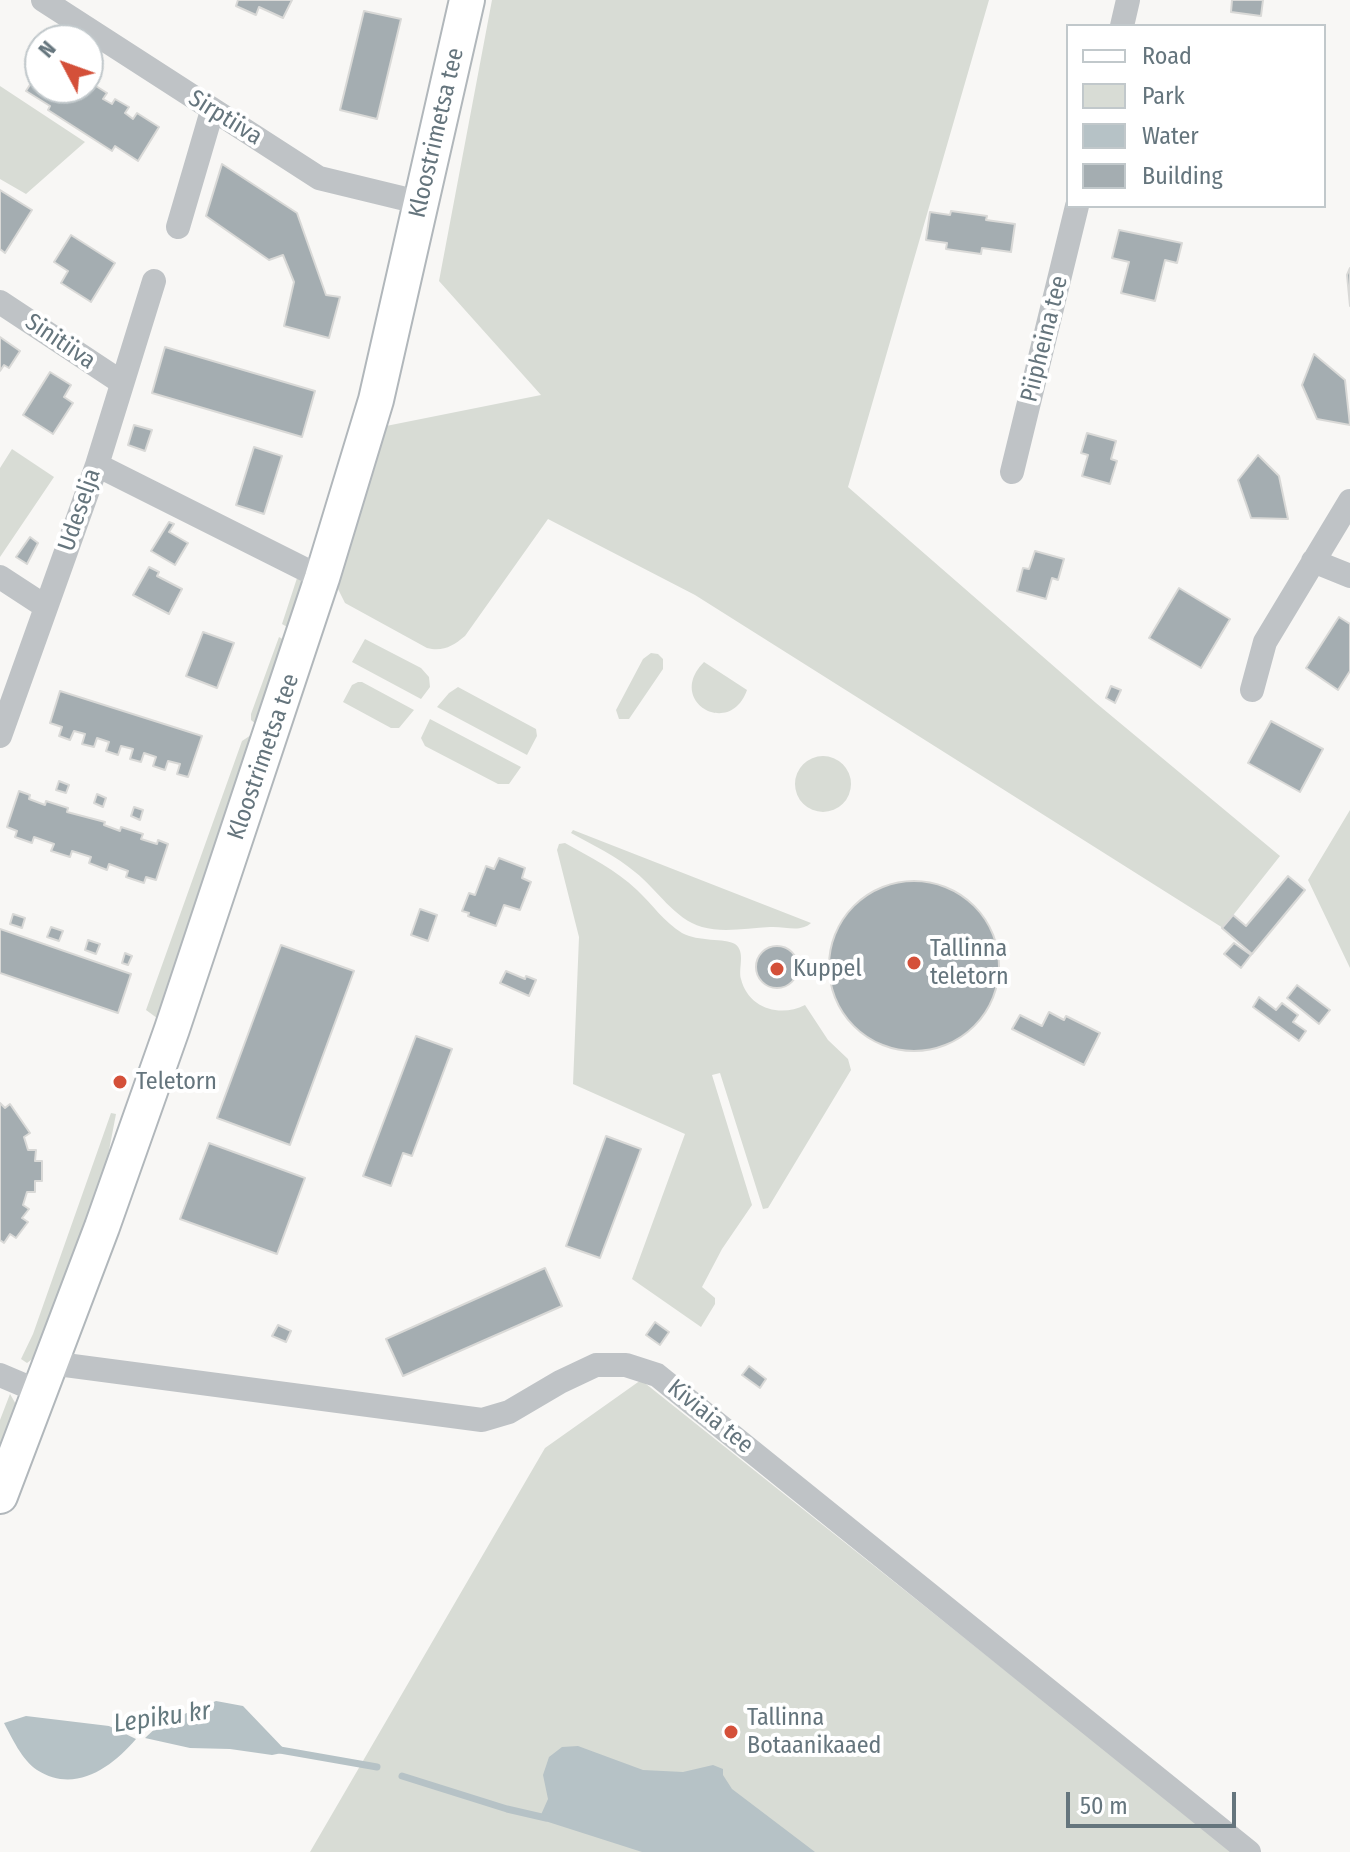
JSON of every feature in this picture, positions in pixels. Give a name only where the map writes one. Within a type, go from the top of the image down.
[{"type":"main road","name":"Kloostrimetsa tee","points":[[0,1496],[102,1227],[201,945],[322,578],[376,400],[467,0]]},
{"type":"street","points":[[1122,24],[1128,0]]},
{"type":"street","name":"Sirptiiva","points":[[50,2],[212,111],[319,178],[422,203]]},
{"type":"street","points":[[178,227],[212,111]]},
{"type":"street","name":"Piipheina tee","points":[[1012,472],[1077,208]]},
{"type":"street","name":"Udeselja","points":[[0,736],[97,465],[154,281]]},
{"type":"street","name":"Sinitiiva","points":[[0,302],[121,382]]},
{"type":"street","points":[[97,465],[322,578]]},
{"type":"street","points":[[1252,690],[1265,642],[1350,501]]},
{"type":"street","points":[[1313,561],[1350,576]]},
{"type":"street","points":[[0,577],[46,607]]},
{"type":"street","name":"Kiviaia tee","points":[[0,1375],[482,1420],[509,1412],[596,1365],[626,1365],[657,1375],[1249,1852]]},
{"type":"green space","points":[[492,0],[989,0],[848,487],[1096,703],[1280,856],[1223,928],[695,595],[548,519],[465,636],[448,647],[427,648],[345,603],[336,577],[380,435],[386,426],[541,395],[439,281]]},
{"type":"green space","points":[[0,86],[85,142],[26,194],[0,179]]},
{"type":"green space","points":[[12,449],[54,477],[0,557],[0,468]]},
{"type":"green space","points":[[298,575],[306,581],[289,628],[282,624]]},
{"type":"green space","points":[[279,637],[286,641],[258,726],[251,720],[251,714]]},
{"type":"green space","points":[[365,639],[421,668],[429,677],[430,687],[421,699],[352,662]]},
{"type":"green space","points":[[651,653],[663,659],[663,669],[629,719],[619,719],[616,710],[643,659]]},
{"type":"green space","points":[[704,662],[747,690],[739,704],[728,712],[716,713],[704,709],[696,701],[692,690],[694,676]]},
{"type":"green space","points":[[358,682],[414,710],[399,728],[391,728],[343,702],[352,685]]},
{"type":"green space","points":[[458,687],[536,729],[537,736],[527,755],[437,707]]},
{"type":"green space","points":[[430,719],[521,767],[509,784],[498,784],[425,746],[421,738]]},
{"type":"green space","points":[[251,735],[256,738],[167,997],[157,1018],[146,1010],[242,741]]},
{"type":"green space","points":[[823,756],[843,764],[851,784],[843,804],[823,812],[803,804],[795,784],[803,764]]},
{"type":"green space","points":[[1350,810],[1350,968],[1308,880]]},
{"type":"green space","points":[[573,830],[811,923],[797,928],[727,930],[702,927],[674,911],[628,866],[571,833]]},
{"type":"green space","points":[[565,843],[620,876],[682,933],[735,944],[741,956],[741,979],[750,997],[766,1008],[776,1010],[805,1005],[828,1040],[848,1059],[851,1070],[768,1208],[763,1209],[720,1073],[712,1075],[752,1205],[722,1249],[702,1287],[715,1298],[715,1304],[701,1327],[632,1279],[685,1134],[573,1084],[579,937],[557,850],[559,844]]},
{"type":"green space","points":[[111,1113],[116,1114],[100,1197],[35,1357],[27,1363],[21,1359],[33,1334]]},
{"type":"green space","name":"Tallinna Botaanikaaed","points":[[641,1380],[1233,1852],[310,1852],[545,1448]]},
{"type":"green space","points":[[10,1394],[17,1406],[0,1463],[0,1420]]},
{"type":"water","points":[[216,1701],[243,1706],[287,1752],[272,1755],[230,1749],[190,1748],[145,1738],[160,1724]]},
{"type":"water","points":[[26,1716],[109,1726],[136,1739],[104,1768],[91,1774],[65,1779],[51,1777],[27,1761],[4,1723]]},
{"type":"water","points":[[578,1746],[643,1770],[683,1772],[713,1765],[723,1769],[723,1775],[732,1789],[815,1852],[642,1852],[542,1820],[540,1817],[548,1799],[543,1775],[549,1757],[562,1747]]},
{"type":"building","points":[[238,0],[292,0],[283,18],[259,7],[256,15],[236,6]]},
{"type":"building","points":[[1232,0],[1263,0],[1261,16],[1231,12]]},
{"type":"building","points":[[364,11],[401,19],[377,119],[340,110]]},
{"type":"building","points":[[115,99],[129,107],[125,113],[133,119],[137,113],[159,127],[138,161],[115,146],[112,151],[48,110],[50,106],[47,104],[104,104],[104,100],[112,104]]},
{"type":"building","points":[[222,164],[297,213],[326,295],[340,297],[329,338],[284,326],[294,282],[283,255],[269,260],[206,216]]},
{"type":"building","points":[[0,190],[32,210],[5,253],[0,249]]},
{"type":"building","points":[[951,211],[1015,224],[1011,252],[982,248],[981,254],[946,249],[947,243],[926,240],[930,212],[950,215]]},
{"type":"building","points":[[1119,230],[1182,243],[1177,263],[1165,260],[1155,301],[1121,293],[1129,262],[1112,258]]},
{"type":"building","points":[[71,235],[115,263],[91,302],[61,283],[68,271],[54,262]]},
{"type":"building","points":[[1350,268],[1350,306],[1347,275]]},
{"type":"building","points":[[0,337],[20,351],[9,368],[4,365],[0,371]]},
{"type":"building","points":[[165,347],[315,391],[302,437],[152,393]]},
{"type":"building","points":[[1314,354],[1345,380],[1350,425],[1317,419],[1302,385]]},
{"type":"building","points":[[50,372],[71,385],[64,397],[73,403],[53,434],[23,415]]},
{"type":"building","points":[[134,425],[152,430],[145,451],[128,445]]},
{"type":"building","points":[[1087,433],[1116,441],[1111,459],[1117,461],[1110,484],[1082,476],[1088,455],[1081,453]]},
{"type":"building","points":[[254,447],[282,456],[264,514],[236,505]]},
{"type":"building","points":[[1258,455],[1279,476],[1288,519],[1251,518],[1238,480]]},
{"type":"building","points":[[169,522],[174,524],[169,532],[188,543],[175,565],[151,551]]},
{"type":"building","points":[[30,537],[38,543],[27,564],[16,557]]},
{"type":"building","points":[[1035,551],[1064,559],[1058,580],[1052,578],[1046,599],[1017,591],[1023,568],[1029,569]]},
{"type":"building","points":[[149,567],[159,572],[157,576],[182,589],[169,614],[133,595]]},
{"type":"building","points":[[1179,588],[1230,619],[1201,668],[1149,638]]},
{"type":"building","points":[[1339,617],[1350,624],[1350,671],[1338,690],[1306,668]]},
{"type":"building","points":[[203,632],[234,643],[217,688],[186,676]]},
{"type":"building","points":[[1111,686],[1121,690],[1115,703],[1106,698]]},
{"type":"building","points":[[60,691],[202,736],[188,777],[177,774],[180,764],[168,761],[165,770],[153,766],[156,757],[144,753],[141,762],[130,759],[133,749],[121,746],[118,755],[106,751],[109,742],[97,738],[94,747],[82,744],[85,734],[74,731],[70,740],[59,736],[62,727],[50,723]]},
{"type":"building","points":[[1271,721],[1323,749],[1300,792],[1248,763]]},
{"type":"building","points":[[59,781],[69,785],[66,793],[56,790]]},
{"type":"building","points":[[19,791],[45,805],[46,801],[68,808],[67,812],[105,822],[104,825],[120,831],[121,827],[143,834],[141,839],[168,844],[156,880],[146,877],[144,883],[126,877],[128,871],[109,864],[107,870],[89,863],[91,857],[72,851],[70,857],[51,851],[54,844],[34,837],[32,843],[15,837],[17,831],[7,827]]},
{"type":"building","points":[[97,794],[106,798],[103,807],[94,803]]},
{"type":"building","points":[[134,807],[143,810],[140,820],[131,816]]},
{"type":"building","points":[[499,858],[525,868],[522,878],[531,882],[520,910],[504,905],[496,926],[462,911],[469,893],[475,895],[486,866],[494,869]]},
{"type":"building","points":[[1288,876],[1305,890],[1252,954],[1222,928],[1233,915],[1246,926]]},
{"type":"building","name":"Tallinna teletorn","points":[[914,881],[947,887],[974,906],[993,933],[999,966],[993,999],[974,1026],[947,1045],[914,1051],[881,1045],[854,1026],[835,999],[829,966],[835,933],[854,906],[881,887]]},
{"type":"building","points":[[420,909],[437,915],[428,941],[411,935]]},
{"type":"building","points":[[13,914],[25,918],[22,928],[10,924]]},
{"type":"building","points":[[51,927],[63,931],[59,941],[47,937]]},
{"type":"building","points":[[0,929],[131,974],[118,1013],[0,973]]},
{"type":"building","points":[[88,940],[100,944],[96,954],[85,950]]},
{"type":"building","points":[[1234,943],[1251,955],[1241,968],[1224,954]]},
{"type":"building","points":[[281,945],[354,971],[290,1145],[217,1118]]},
{"type":"building","name":"Kuppel","points":[[777,946],[792,952],[798,967],[792,982],[777,988],[762,982],[756,967],[762,952]]},
{"type":"building","points":[[125,953],[132,956],[128,965],[122,963]]},
{"type":"building","points":[[506,971],[536,980],[529,996],[500,983]]},
{"type":"building","points":[[1297,985],[1330,1010],[1319,1024],[1287,998]]},
{"type":"building","points":[[1259,997],[1276,1010],[1282,1003],[1298,1015],[1293,1022],[1306,1031],[1299,1041],[1253,1007]]},
{"type":"building","points":[[1049,1012],[1064,1020],[1066,1016],[1100,1033],[1084,1065],[1012,1029],[1020,1015],[1042,1026]]},
{"type":"building","points":[[416,1036],[452,1049],[412,1156],[403,1153],[391,1186],[363,1176]]},
{"type":"building","points":[[0,1103],[5,1108],[10,1104],[30,1133],[24,1137],[28,1150],[36,1150],[35,1161],[42,1161],[42,1181],[35,1181],[35,1192],[27,1192],[23,1205],[29,1209],[22,1218],[28,1222],[16,1238],[10,1234],[4,1243],[0,1240]]},
{"type":"building","points":[[606,1136],[641,1149],[600,1258],[566,1246]]},
{"type":"building","points":[[209,1143],[305,1178],[277,1254],[180,1219]]},
{"type":"building","points":[[545,1268],[562,1306],[403,1376],[386,1339]]},
{"type":"building","points":[[655,1322],[669,1332],[660,1345],[646,1335]]},
{"type":"building","points":[[278,1325],[291,1331],[286,1342],[272,1336]]},
{"type":"building","points":[[749,1366],[766,1379],[760,1388],[742,1375]]},
{"type":"waterway","name":"Lepiku kr","points":[[280,1750],[377,1767]]},
{"type":"waterway","name":"Lepiku kr","points":[[402,1776],[546,1818]]},
{"type":"place","name":"Tallinna teletorn","points":[[914,963]]},
{"type":"place","name":"Kuppel","points":[[777,969]]},
{"type":"place","name":"Teletorn","points":[[120,1082]]},
{"type":"place","name":"Tallinna Botaanikaaed","points":[[731,1732]]}]
